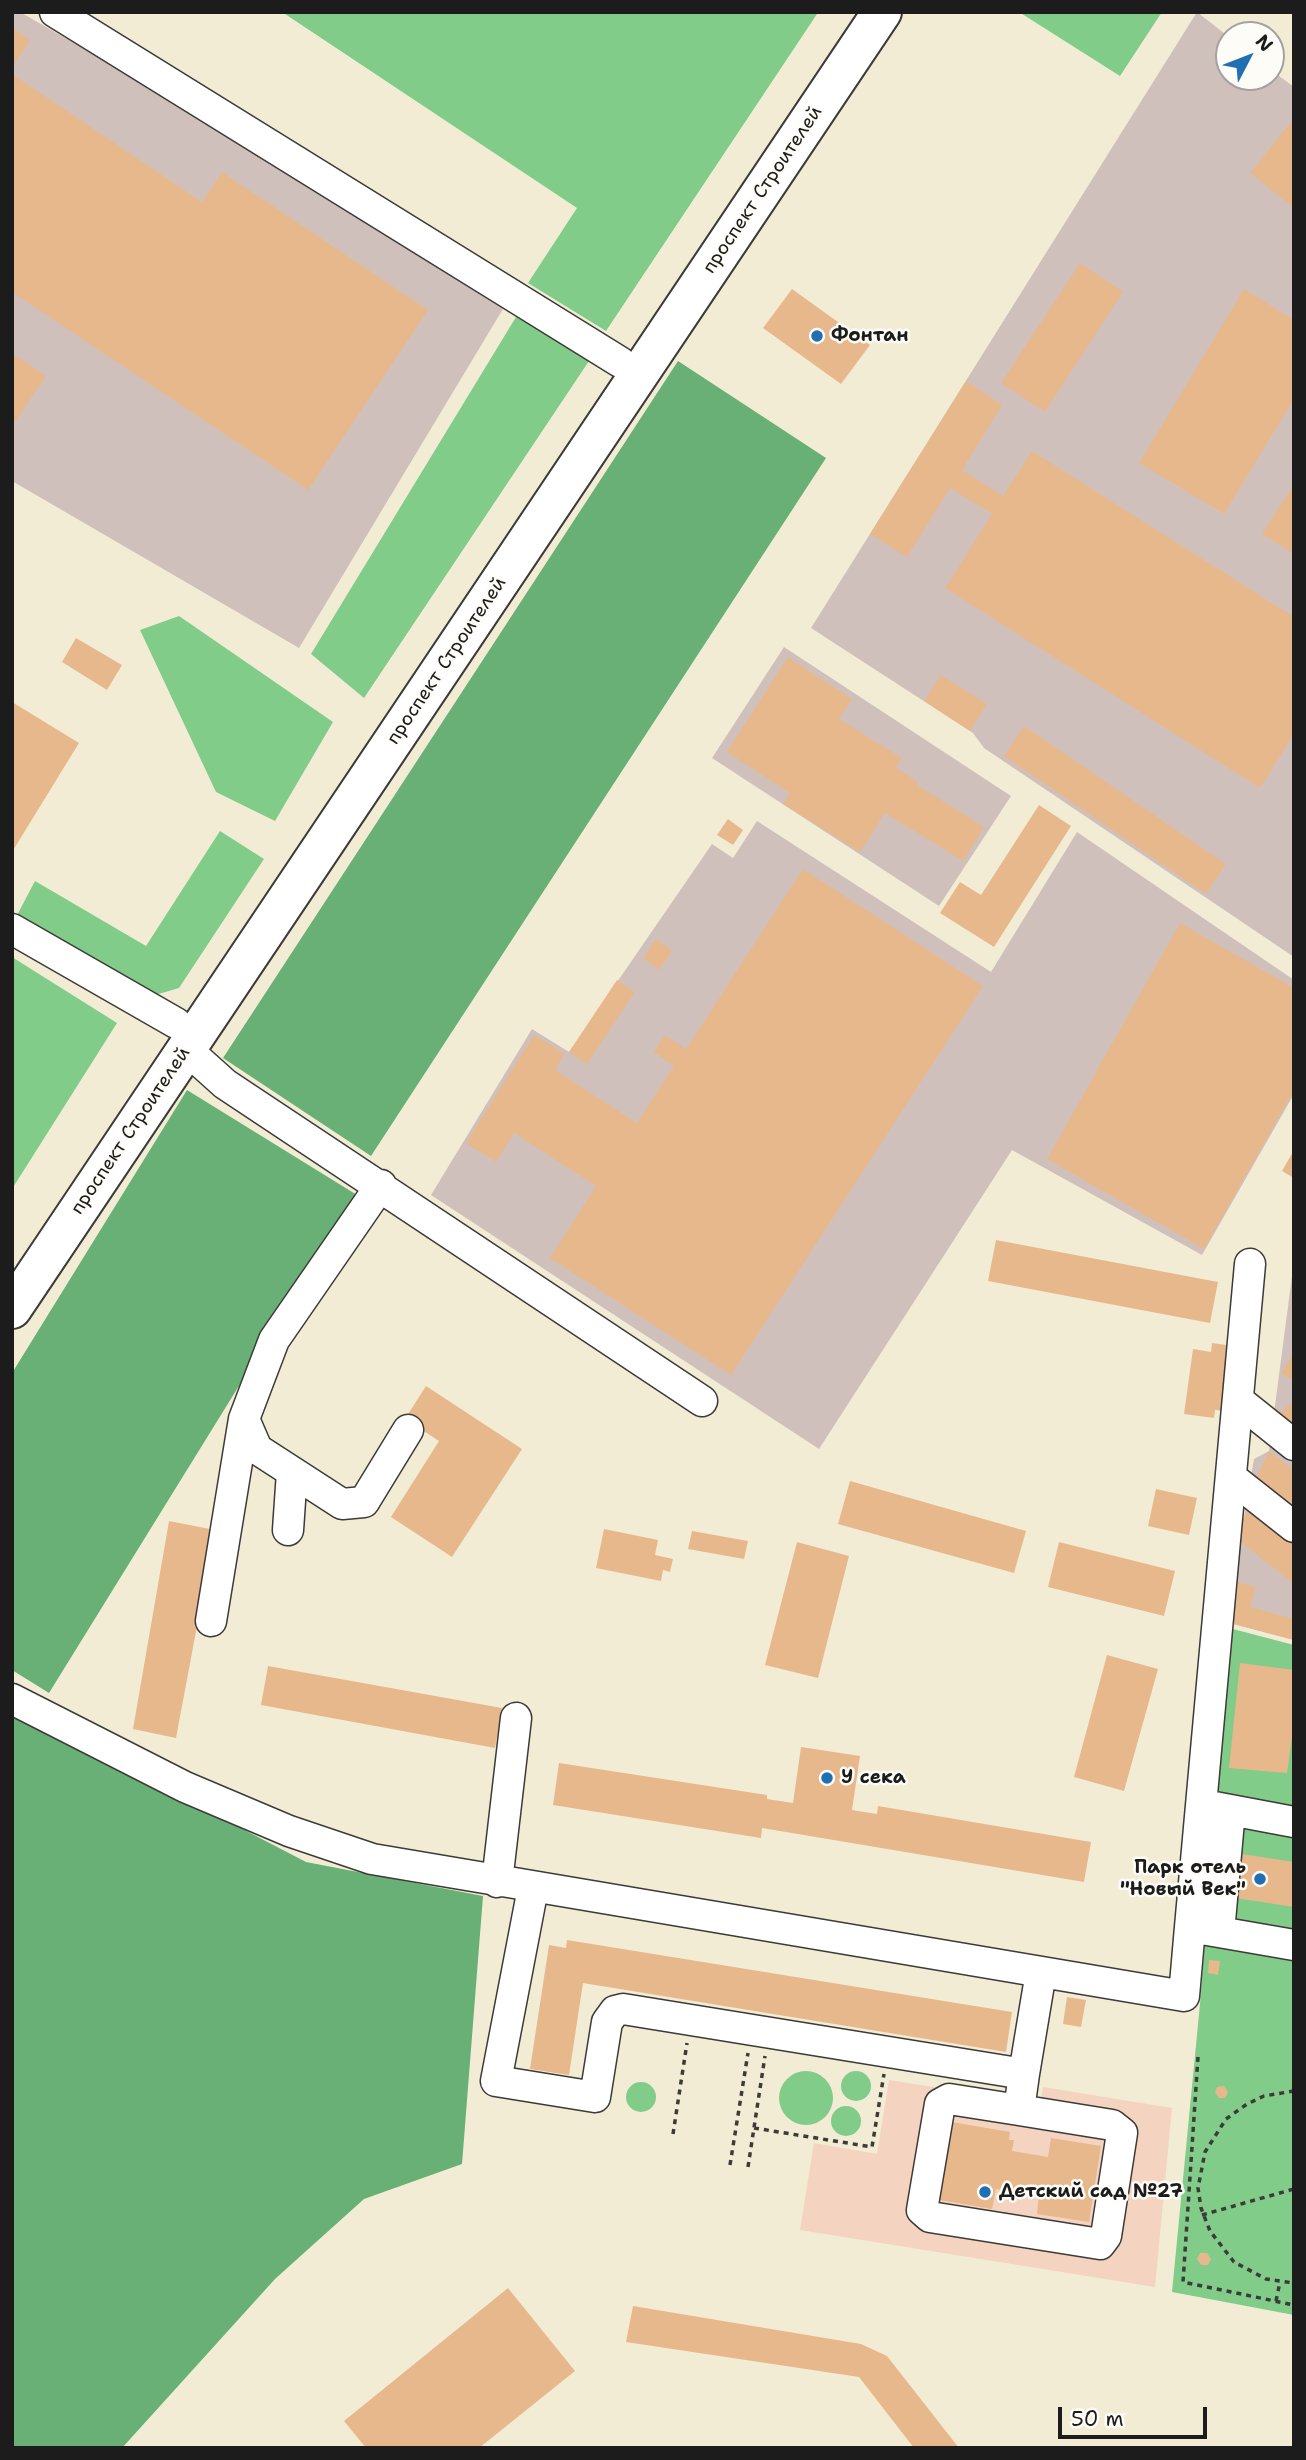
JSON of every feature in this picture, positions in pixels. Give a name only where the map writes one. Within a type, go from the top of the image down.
[{"type":"main road","name":"проспект Строителей","points":[[12,1309],[181,1036],[871,14]]},
{"type":"main road","name":"проспект Строителей","points":[[12,1268],[181,1036]]},
{"type":"lane","points":[[55,12],[630,368]]},
{"type":"lane","points":[[12,929],[181,1036],[225,1084],[381,1185],[702,1401]]},
{"type":"lane","points":[[211,1621],[244,1419],[274,1340],[381,1185]]},
{"type":"lane","points":[[12,1699],[185,1787],[289,1832],[372,1860],[1184,1996],[1204,1930],[1216,1807],[1232,1478],[1250,1264]]},
{"type":"lane","points":[[1239,1401],[1294,1445]]},
{"type":"lane","points":[[244,1419],[257,1449],[342,1504],[364,1502],[408,1430]]},
{"type":"lane","points":[[288,1530],[292,1472]]},
{"type":"lane","points":[[1232,1478],[1294,1527]]},
{"type":"lane","points":[[498,1882],[516,1718]]},
{"type":"lane","points":[[1216,1807],[1294,1822]]},
{"type":"lane","points":[[533,1888],[496,2081],[595,2097],[607,2022],[615,2011],[760,2031],[1024,2074]]},
{"type":"lane","points":[[1204,1930],[1294,1945]]},
{"type":"lane","points":[[1019,2110],[1041,1972]]},
{"type":"lane","points":[[949,2099],[1019,2110],[1112,2125],[1122,2133],[1106,2236],[1100,2244],[925,2214],[922,2206],[940,2104],[949,2099]]},
{"type":"path","points":[[673,2134],[690,2030]]},
{"type":"path","points":[[748,2167],[754,2128],[760,2031]]},
{"type":"path","points":[[730,2165],[760,2031]]},
{"type":"path","points":[[754,2128],[872,2147],[887,2052]]},
{"type":"path","points":[[1198,2056],[1183,2282],[1294,2305]]},
{"type":"path","points":[[1294,2091],[1264,2096],[1226,2119],[1208,2143],[1198,2178],[1202,2215],[1216,2241],[1234,2262],[1256,2275],[1294,2283]]},
{"type":"path","points":[[1190,2176],[1198,2178]]},
{"type":"path","points":[[1202,2215],[1294,2189]]},
{"type":"path","points":[[1276,2301],[1280,2282]]},
{"type":"shaded area","points":[[12,12],[20,12],[140,81],[503,309],[299,648],[12,481]]},
{"type":"shaded area","points":[[1197,12],[1215,26],[1215,91],[1285,91],[1285,80],[1294,87],[1294,957],[984,748],[973,733],[811,628]]},
{"type":"shaded area","points":[[784,647],[1011,796],[939,906],[712,758]]},
{"type":"shaded area","points":[[757,821],[991,972],[1077,832],[1294,980],[1294,1094],[1202,1255],[1012,1150],[819,1449],[431,1195],[532,1029],[569,1052],[712,844],[733,858]]},
{"type":"shaded area","points":[[1294,1261],[1294,1640],[1226,1622],[1254,1459],[1269,1451]]},
{"type":"shaded area","name":"Детский сад №27","points":[[889,2080],[1040,2104],[1043,2087],[1172,2108],[1155,2287],[800,2230],[814,2143],[877,2154]]},
{"type":"green space","points":[[282,12],[817,14],[606,331],[528,283],[577,208]]},
{"type":"green space","points":[[1019,12],[1162,12],[1120,76]]},
{"type":"green space","points":[[516,317],[591,358],[364,698],[311,654]]},
{"type":"green space","points":[[678,361],[826,458],[371,1156],[223,1058]]},
{"type":"green space","points":[[179,616],[333,722],[275,821],[216,792],[140,630]]},
{"type":"green space","points":[[220,831],[264,859],[179,988],[145,998],[14,921],[35,881],[146,946]]},
{"type":"green space","points":[[12,957],[117,1023],[12,1189]]},
{"type":"green space","points":[[187,1090],[357,1195],[49,1693],[12,1670],[12,1373]]},
{"type":"green space","points":[[1229,1628],[1294,1645],[1294,2315],[1172,2292],[1200,2004]]},
{"type":"green space","points":[[12,1709],[306,1862],[483,1896],[462,2164],[364,2199],[275,2279],[122,2448],[16,2448],[12,2444]]},
{"type":"green space","points":[[806,2071],[825,2079],[833,2098],[825,2117],[806,2125],[787,2117],[779,2098],[787,2079]]},
{"type":"green space","points":[[856,2071],[867,2075],[871,2086],[867,2097],[856,2101],[845,2097],[841,2086],[845,2075]]},
{"type":"green space","points":[[641,2082],[652,2086],[656,2097],[652,2108],[641,2112],[630,2108],[626,2097],[630,2086]]},
{"type":"green space","points":[[846,2106],[857,2110],[861,2121],[857,2132],[846,2136],[835,2132],[831,2121],[835,2110]]},
{"type":"building","points":[[12,28],[30,40],[12,67]]},
{"type":"building","points":[[12,74],[202,202],[222,172],[428,310],[308,490],[12,292]]},
{"type":"building","points":[[1294,118],[1294,208],[1250,173]]},
{"type":"building","points":[[1080,263],[1123,292],[1045,412],[1001,383]]},
{"type":"building","name":"Фонтан","points":[[792,289],[870,345],[841,384],[763,328]]},
{"type":"building","points":[[1244,289],[1294,320],[1294,399],[1224,514],[1139,463]]},
{"type":"building","points":[[12,353],[46,376],[12,426]]},
{"type":"building","points":[[966,381],[1002,405],[962,470],[1003,496],[1032,451],[1294,617],[1294,734],[1260,788],[945,588],[992,514],[950,488],[907,557],[870,534]]},
{"type":"building","points":[[1294,484],[1294,554],[1262,534]]},
{"type":"building","points":[[76,638],[122,665],[107,690],[62,662]]},
{"type":"building","points":[[788,657],[852,699],[839,719],[902,758],[896,768],[918,782],[917,785],[984,827],[963,861],[885,813],[860,852],[783,804],[790,793],[727,752]]},
{"type":"building","points":[[941,675],[987,704],[970,731],[924,701]]},
{"type":"building","points":[[12,702],[79,743],[12,852]]},
{"type":"building","points":[[1024,726],[1226,864],[1206,894],[1004,756]]},
{"type":"building","points":[[1039,805],[1071,826],[994,947],[940,913],[960,882],[981,895]]},
{"type":"building","points":[[728,819],[743,830],[733,845],[717,835]]},
{"type":"building","points":[[803,869],[983,986],[731,1375],[550,1258],[596,1186],[514,1133],[496,1162],[466,1143],[534,1035],[564,1054],[555,1070],[637,1123],[674,1066],[654,1052],[665,1035],[686,1049]]},
{"type":"building","points":[[1180,923],[1294,988],[1294,1090],[1204,1249],[1047,1159]]},
{"type":"building","points":[[656,939],[672,951],[659,970],[643,958]]},
{"type":"building","points":[[617,980],[635,992],[587,1064],[569,1052]]},
{"type":"building","points":[[1294,1150],[1294,1178],[1282,1171]]},
{"type":"building","points":[[996,1240],[1218,1282],[1210,1323],[988,1281]]},
{"type":"building","points":[[1212,1343],[1233,1346],[1224,1411],[1215,1410],[1214,1418],[1184,1414],[1193,1349],[1211,1352]]},
{"type":"building","points":[[1294,1353],[1294,1381],[1281,1373]]},
{"type":"building","points":[[426,1386],[522,1449],[452,1557],[391,1517],[439,1441],[405,1419]]},
{"type":"building","points":[[1290,1403],[1294,1406],[1294,1439],[1273,1422]]},
{"type":"building","points":[[1269,1451],[1294,1470],[1294,1523],[1251,1489]]},
{"type":"building","points":[[850,1481],[1026,1531],[1014,1573],[838,1524]]},
{"type":"building","points":[[1156,1489],[1197,1498],[1189,1535],[1148,1526]]},
{"type":"building","points":[[1252,1504],[1294,1537],[1294,1584],[1233,1536]]},
{"type":"building","points":[[169,1521],[215,1530],[176,1738],[133,1729]]},
{"type":"building","points":[[604,1529],[658,1540],[655,1555],[673,1559],[670,1572],[663,1570],[661,1581],[596,1568]]},
{"type":"building","points":[[692,1531],[748,1541],[744,1559],[688,1549]]},
{"type":"building","points":[[797,1542],[849,1556],[818,1678],[765,1665]]},
{"type":"building","points":[[1059,1542],[1175,1571],[1164,1616],[1048,1587]]},
{"type":"building","points":[[1235,1581],[1256,1587],[1250,1607],[1294,1619],[1294,1640],[1226,1622]]},
{"type":"building","points":[[1107,1655],[1158,1669],[1124,1791],[1074,1777]]},
{"type":"building","points":[[1240,1663],[1294,1670],[1294,1722],[1287,1773],[1229,1768]]},
{"type":"building","points":[[268,1666],[502,1708],[495,1748],[261,1705]]},
{"type":"building","points":[[801,1747],[860,1756],[852,1810],[877,1814],[878,1806],[1091,1842],[1084,1882],[762,1828],[761,1838],[553,1805],[559,1763],[767,1795],[767,1799],[793,1803]]},
{"type":"building","name":"Парк отель \"Новый Век\"","points":[[1229,1852],[1294,1862],[1294,1907],[1223,1896]]},
{"type":"building","points":[[567,1940],[1012,2012],[1006,2052],[583,1983],[569,2075],[530,2069],[549,1945],[566,1948]]},
{"type":"building","points":[[1209,1960],[1220,1961],[1218,1975],[1208,1973]]},
{"type":"building","points":[[1067,1997],[1086,2000],[1081,2027],[1063,2024]]},
{"type":"building","points":[[1224,2086],[1228,2092],[1225,2098],[1219,2098],[1215,2092],[1217,2087]]},
{"type":"building","points":[[952,2122],[1010,2132],[1009,2140],[1014,2140],[1012,2151],[1048,2157],[1051,2138],[1101,2146],[1089,2222],[1037,2214],[1039,2196],[996,2189],[992,2209],[939,2200]]},
{"type":"building","points":[[1200,2253],[1207,2253],[1211,2259],[1208,2265],[1201,2265],[1197,2259]]},
{"type":"building","points":[[508,2288],[575,2371],[479,2448],[366,2448],[344,2421]]},
{"type":"building","points":[[633,2306],[861,2344],[887,2356],[959,2448],[914,2448],[859,2377],[626,2342]]},
{"type":"place","name":"Фонтан","points":[[817,336]]},
{"type":"place","name":"У сека","points":[[827,1778]]},
{"type":"place","name":"Парк отель \"Новый Век\"","points":[[1260,1879]]},
{"type":"place","name":"Детский сад №27","points":[[985,2192]]}]
